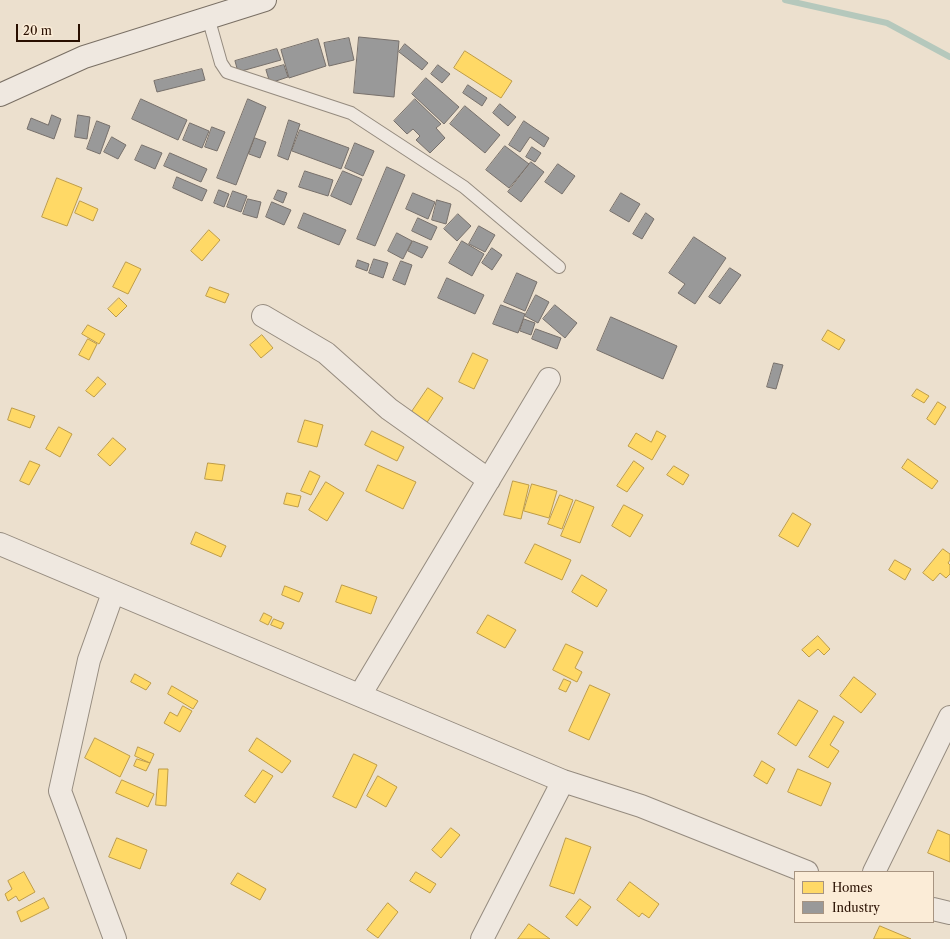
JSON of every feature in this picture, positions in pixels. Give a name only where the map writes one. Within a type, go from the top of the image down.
[{"type":"street","points":[[0,95],[84,57],[265,0]]},
{"type":"street","points":[[263,316],[326,353],[389,410],[489,480]]},
{"type":"street","points":[[360,695],[549,379]]},
{"type":"street","points":[[0,544],[113,593],[563,781],[641,806],[804,871]]},
{"type":"street","points":[[113,593],[90,660],[60,791],[115,939]]},
{"type":"street","points":[[874,871],[950,717]]},
{"type":"street","points":[[482,939],[563,781]]},
{"type":"street","points":[[934,909],[950,913]]},
{"type":"lane","points":[[208,17],[221,63],[227,72],[351,113],[464,187],[559,267]]},
{"type":"building: Homes","points":[[465,51],[512,81],[501,98],[454,68]]},
{"type":"building: Homes","points":[[57,178],[82,188],[67,226],[42,217]]},
{"type":"building: Homes","points":[[80,201],[98,209],[93,221],[75,213]]},
{"type":"building: Homes","points":[[209,230],[220,240],[202,261],[191,251]]},
{"type":"building: Homes","points":[[126,262],[141,269],[128,294],[113,287]]},
{"type":"building: Homes","points":[[210,287],[229,294],[225,303],[206,296]]},
{"type":"building: Homes","points":[[119,298],[127,306],[116,317],[108,309]]},
{"type":"building: Homes","points":[[88,325],[105,334],[99,344],[82,334]]},
{"type":"building: Homes","points":[[828,330],[845,340],[839,350],[822,340]]},
{"type":"building: Homes","points":[[262,335],[273,348],[261,358],[250,345]]},
{"type":"building: Homes","points":[[88,339],[97,344],[89,360],[79,355]]},
{"type":"building: Homes","points":[[473,353],[488,360],[474,389],[459,382]]},
{"type":"building: Homes","points":[[98,377],[106,384],[94,397],[86,391]]},
{"type":"building: Homes","points":[[428,388],[443,398],[424,427],[409,416]]},
{"type":"building: Homes","points":[[917,389],[929,396],[924,403],[912,396]]},
{"type":"building: Homes","points":[[938,402],[946,407],[935,425],[927,419]]},
{"type":"building: Homes","points":[[12,408],[35,416],[30,428],[8,420]]},
{"type":"building: Homes","points":[[305,420],[323,425],[317,447],[298,442]]},
{"type":"building: Homes","points":[[59,427],[72,434],[60,457],[46,449]]},
{"type":"building: Homes","points":[[372,431],[404,447],[397,461],[365,445]]},
{"type":"building: Homes","points":[[657,431],[666,436],[652,460],[628,446],[636,433],[651,442]]},
{"type":"building: Homes","points":[[113,438],[126,449],[110,466],[98,455]]},
{"type":"building: Homes","points":[[908,459],[938,481],[932,489],[902,468]]},
{"type":"building: Homes","points":[[30,461],[40,465],[29,485],[20,481]]},
{"type":"building: Homes","points":[[634,461],[644,468],[627,492],[617,486]]},
{"type":"building: Homes","points":[[208,463],[225,465],[222,481],[205,479]]},
{"type":"building: Homes","points":[[378,465],[416,482],[403,509],[366,491]]},
{"type":"building: Homes","points":[[674,466],[689,475],[683,485],[667,475]]},
{"type":"building: Homes","points":[[310,471],[320,476],[311,495],[301,491]]},
{"type":"building: Homes","points":[[513,481],[529,485],[521,519],[504,515]]},
{"type":"building: Homes","points":[[326,482],[344,493],[327,521],[309,510]]},
{"type":"building: Homes","points":[[532,484],[557,491],[549,518],[524,511]]},
{"type":"building: Homes","points":[[287,493],[301,496],[298,507],[284,504]]},
{"type":"building: Homes","points":[[560,495],[573,500],[562,529],[548,524]]},
{"type":"building: Homes","points":[[576,500],[594,507],[580,543],[561,536]]},
{"type":"building: Homes","points":[[624,505],[643,515],[630,537],[612,526]]},
{"type":"building: Homes","points":[[793,513],[811,524],[798,547],[779,536]]},
{"type":"building: Homes","points":[[196,532],[226,546],[221,557],[191,544]]},
{"type":"building: Homes","points":[[535,544],[571,560],[562,580],[525,563]]},
{"type":"building: Homes","points":[[943,549],[950,554],[950,560],[948,563],[950,565],[950,574],[946,578],[940,573],[933,581],[923,573]]},
{"type":"building: Homes","points":[[895,560],[911,569],[905,580],[889,570]]},
{"type":"building: Homes","points":[[582,575],[607,590],[597,607],[572,592]]},
{"type":"building: Homes","points":[[342,585],[377,597],[371,614],[336,602]]},
{"type":"building: Homes","points":[[285,586],[303,593],[299,602],[282,595]]},
{"type":"building: Homes","points":[[264,613],[272,617],[268,625],[260,621]]},
{"type":"building: Homes","points":[[488,615],[516,630],[505,648],[477,633]]},
{"type":"building: Homes","points":[[274,619],[284,623],[281,629],[271,625]]},
{"type":"building: Homes","points":[[818,636],[830,649],[824,655],[818,649],[809,657],[802,650]]},
{"type":"building: Homes","points":[[566,644],[583,652],[575,668],[582,672],[577,682],[553,670]]},
{"type":"building: Homes","points":[[135,674],[151,683],[146,690],[131,682]]},
{"type":"building: Homes","points":[[854,677],[876,694],[861,713],[840,696]]},
{"type":"building: Homes","points":[[564,679],[571,682],[566,692],[559,689]]},
{"type":"building: Homes","points":[[590,685],[610,694],[589,740],[569,731]]},
{"type":"building: Homes","points":[[172,686],[198,701],[193,709],[168,694]]},
{"type":"building: Homes","points":[[799,700],[818,711],[796,746],[778,734]]},
{"type":"building: Homes","points":[[183,706],[192,711],[180,732],[164,723],[170,712],[177,716]]},
{"type":"building: Homes","points":[[834,716],[844,722],[830,745],[839,751],[828,768],[809,757]]},
{"type":"building: Homes","points":[[95,738],[130,756],[120,777],[85,758]]},
{"type":"building: Homes","points":[[257,738],[291,761],[282,773],[249,751]]},
{"type":"building: Homes","points":[[138,747],[154,754],[150,763],[135,756]]},
{"type":"building: Homes","points":[[354,754],[377,765],[356,808],[333,797]]},
{"type":"building: Homes","points":[[137,759],[150,763],[146,771],[134,766]]},
{"type":"building: Homes","points":[[762,761],[775,769],[767,784],[754,776]]},
{"type":"building: Homes","points":[[159,769],[168,769],[166,806],[156,805]]},
{"type":"building: Homes","points":[[798,769],[831,783],[821,806],[788,792]]},
{"type":"building: Homes","points":[[263,770],[273,776],[255,803],[245,796]]},
{"type":"building: Homes","points":[[378,776],[397,787],[386,807],[367,796]]},
{"type":"building: Homes","points":[[122,780],[154,794],[148,807],[116,793]]},
{"type":"building: Homes","points":[[451,828],[460,835],[441,858],[432,850]]},
{"type":"building: Homes","points":[[938,830],[950,835],[950,862],[928,853]]},
{"type":"building: Homes","points":[[117,838],[147,850],[140,869],[109,857]]},
{"type":"building: Homes","points":[[566,838],[591,847],[574,894],[550,886]]},
{"type":"building: Homes","points":[[24,872],[35,892],[19,901],[16,896],[8,901],[5,894],[12,889],[8,881]]},
{"type":"building: Homes","points":[[416,872],[436,884],[430,893],[410,881]]},
{"type":"building: Homes","points":[[238,873],[266,889],[260,900],[231,884]]},
{"type":"building: Homes","points":[[630,882],[659,904],[649,918],[642,913],[639,917],[617,900]]},
{"type":"building: Homes","points":[[44,898],[49,908],[21,922],[17,912]]},
{"type":"building: Homes","points":[[580,899],[591,907],[577,926],[566,917]]},
{"type":"building: Homes","points":[[388,903],[398,912],[378,938],[367,930]]},
{"type":"building: Homes","points":[[529,924],[550,939],[518,939]]},
{"type":"building: Homes","points":[[880,926],[911,939],[874,939]]},
{"type":"building: Industry","points":[[359,37],[399,41],[394,97],[354,93]]},
{"type":"building: Industry","points":[[349,38],[354,60],[329,66],[324,43]]},
{"type":"building: Industry","points":[[318,39],[326,66],[289,78],[281,50]]},
{"type":"building: Industry","points":[[405,44],[428,63],[422,70],[399,52]]},
{"type":"building: Industry","points":[[277,49],[281,60],[238,72],[235,61]]},
{"type":"building: Industry","points":[[284,65],[288,77],[270,83],[266,70]]},
{"type":"building: Industry","points":[[438,65],[450,74],[442,83],[431,74]]},
{"type":"building: Industry","points":[[202,69],[205,80],[157,92],[154,81]]},
{"type":"building: Industry","points":[[426,78],[459,107],[444,124],[412,94]]},
{"type":"building: Industry","points":[[468,85],[487,98],[482,106],[463,93]]},
{"type":"building: Industry","points":[[141,99],[187,120],[178,140],[132,119]]},
{"type":"building: Industry","points":[[248,99],[266,107],[236,185],[217,178]]},
{"type":"building: Industry","points":[[415,99],[441,124],[436,128],[445,138],[430,153],[416,140],[420,136],[413,129],[407,134],[394,121]]},
{"type":"building: Industry","points":[[500,104],[516,117],[508,126],[493,113]]},
{"type":"building: Industry","points":[[465,106],[500,135],[485,153],[450,124]]},
{"type":"building: Industry","points":[[52,115],[61,119],[54,139],[27,129],[31,118],[48,125]]},
{"type":"building: Industry","points":[[78,115],[90,117],[87,139],[75,137]]},
{"type":"building: Industry","points":[[289,120],[300,124],[288,160],[278,156]]},
{"type":"building: Industry","points":[[97,121],[110,126],[100,154],[87,149]]},
{"type":"building: Industry","points":[[524,121],[549,138],[544,147],[530,137],[520,152],[509,145]]},
{"type":"building: Industry","points":[[190,123],[209,131],[202,148],[183,140]]},
{"type":"building: Industry","points":[[212,127],[225,132],[217,151],[205,147]]},
{"type":"building: Industry","points":[[300,130],[349,148],[341,169],[292,151]]},
{"type":"building: Industry","points":[[112,137],[126,145],[118,159],[104,152]]},
{"type":"building: Industry","points":[[255,138],[266,142],[260,158],[249,154]]},
{"type":"building: Industry","points":[[355,143],[374,151],[363,176],[345,168]]},
{"type":"building: Industry","points":[[142,145],[162,153],[155,169],[135,160]]},
{"type":"building: Industry","points":[[505,146],[529,164],[509,188],[486,170]]},
{"type":"building: Industry","points":[[532,147],[541,153],[535,162],[526,157]]},
{"type":"building: Industry","points":[[170,153],[207,169],[201,182],[164,166]]},
{"type":"building: Industry","points":[[531,162],[544,172],[521,202],[508,192]]},
{"type":"building: Industry","points":[[558,164],[575,176],[562,194],[545,182]]},
{"type":"building: Industry","points":[[387,167],[405,175],[375,246],[357,239]]},
{"type":"building: Industry","points":[[305,171],[333,180],[328,196],[299,187]]},
{"type":"building: Industry","points":[[343,171],[362,179],[351,205],[331,196]]},
{"type":"building: Industry","points":[[177,177],[207,190],[202,201],[173,188]]},
{"type":"building: Industry","points":[[219,190],[229,194],[224,207],[214,203]]},
{"type":"building: Industry","points":[[278,190],[287,193],[283,203],[274,199]]},
{"type":"building: Industry","points":[[233,191],[247,196],[241,212],[227,207]]},
{"type":"building: Industry","points":[[413,193],[435,202],[428,219],[406,209]]},
{"type":"building: Industry","points":[[621,193],[640,204],[629,222],[610,211]]},
{"type":"building: Industry","points":[[248,199],[261,202],[257,218],[243,214]]},
{"type":"building: Industry","points":[[437,200],[451,204],[446,224],[432,220]]},
{"type":"building: Industry","points":[[272,202],[291,210],[284,225],[266,217]]},
{"type":"building: Industry","points":[[304,213],[346,230],[339,245],[298,228]]},
{"type":"building: Industry","points":[[646,213],[654,219],[642,239],[633,234]]},
{"type":"building: Industry","points":[[458,214],[471,226],[457,241],[444,229]]},
{"type":"building: Industry","points":[[418,218],[437,227],[431,240],[412,231]]},
{"type":"building: Industry","points":[[479,226],[495,235],[485,252],[469,244]]},
{"type":"building: Industry","points":[[397,233],[412,241],[403,259],[388,251]]},
{"type":"building: Industry","points":[[694,237],[726,258],[695,304],[678,293],[685,284],[669,273]]},
{"type":"building: Industry","points":[[413,241],[428,247],[422,258],[408,251]]},
{"type":"building: Industry","points":[[462,241],[484,254],[472,276],[449,263]]},
{"type":"building: Industry","points":[[492,248],[502,255],[492,270],[482,263]]},
{"type":"building: Industry","points":[[374,259],[388,263],[383,278],[369,273]]},
{"type":"building: Industry","points":[[358,260],[369,264],[367,271],[356,267]]},
{"type":"building: Industry","points":[[401,261],[412,265],[405,285],[393,280]]},
{"type":"building: Industry","points":[[730,268],[741,275],[720,304],[709,297]]},
{"type":"building: Industry","points":[[517,273],[537,282],[525,311],[504,302]]},
{"type":"building: Industry","points":[[447,278],[484,295],[475,314],[438,298]]},
{"type":"building: Industry","points":[[536,295],[549,302],[538,323],[525,316]]},
{"type":"building: Industry","points":[[501,305],[525,314],[518,333],[493,324]]},
{"type":"building: Industry","points":[[555,305],[577,323],[565,338],[543,319]]},
{"type":"building: Industry","points":[[611,317],[677,346],[663,379],[597,350]]},
{"type":"building: Industry","points":[[524,319],[535,323],[531,335],[520,331]]},
{"type":"building: Industry","points":[[536,329],[561,338],[557,349],[532,339]]},
{"type":"building: Industry","points":[[774,363],[783,365],[776,389],[767,387]]},
{"type":"waterway","points":[[785,0],[887,23],[950,57]]}]
